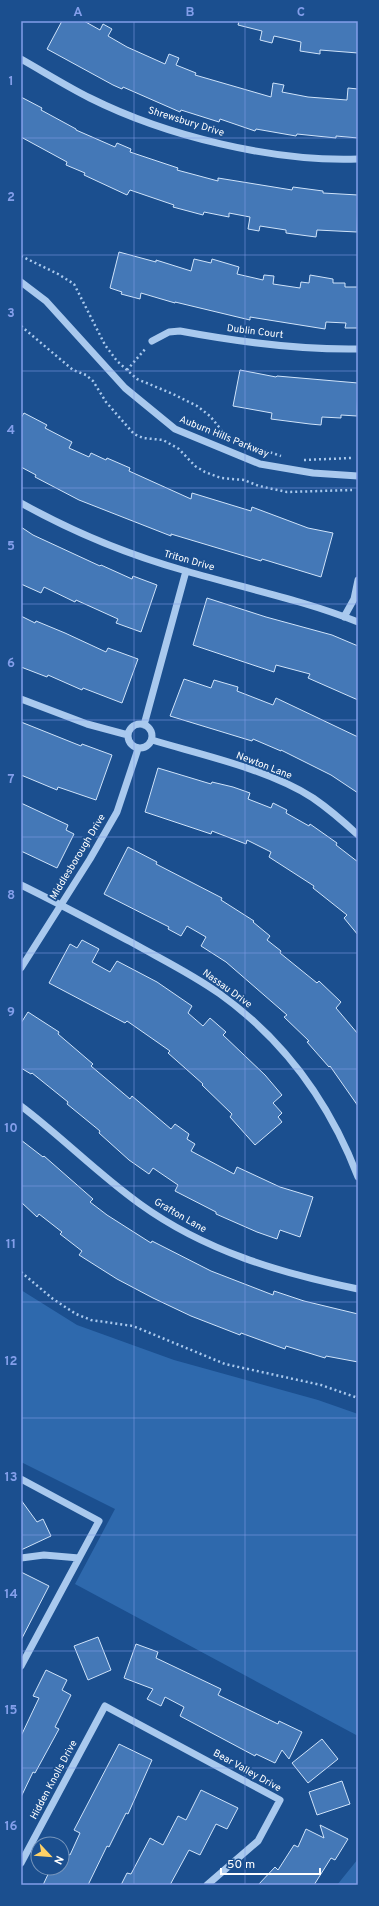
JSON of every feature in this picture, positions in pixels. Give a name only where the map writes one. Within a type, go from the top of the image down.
[{"type":"street","name":"Shrewsbury Drive","points":[[21,59],[91,99],[127,114],[187,135],[221,144],[286,155],[318,159],[358,159]]},
{"type":"street","name":"Auburn Hills Parkway","points":[[21,282],[46,301],[125,388],[175,430],[260,464],[312,473],[358,476]]},
{"type":"street","name":"Dublin Court","points":[[152,341],[169,332],[180,331],[244,341],[310,348],[358,349]]},
{"type":"street","name":"Triton Drive","points":[[21,503],[95,540],[186,571],[308,604],[358,622]]},
{"type":"street","points":[[144,725],[186,571]]},
{"type":"street","points":[[344,617],[354,598],[358,580]]},
{"type":"street","points":[[21,699],[87,724],[128,735]]},
{"type":"street","points":[[135,725],[144,725],[150,729],[152,740],[145,748],[138,748],[129,742],[128,735],[135,725]]},
{"type":"street","name":"Newton Lane","points":[[152,740],[245,768],[291,787],[312,798],[358,835]]},
{"type":"street","name":"Middlesborough Drive","points":[[21,968],[117,812],[138,748]]},
{"type":"street","name":"Nassau Drive","points":[[21,885],[61,905],[200,981],[239,1008],[290,1058],[318,1096],[341,1138],[358,1177]]},
{"type":"street","name":"Grafton Lane","points":[[21,1106],[128,1194],[175,1227],[214,1247],[263,1266],[322,1282],[358,1289]]},
{"type":"street","points":[[21,1479],[99,1521],[21,1666]]},
{"type":"street","points":[[21,1558],[44,1555],[79,1558]]},
{"type":"street","name":"Hidden Knolls Drive","points":[[21,1863],[105,1706]]},
{"type":"street","name":"Bear Valley Drive","points":[[105,1706],[280,1800],[258,1841],[206,1885]]},
{"type":"path","points":[[21,256],[58,274],[74,284],[105,345],[117,361],[137,380],[173,394],[197,406],[210,416],[224,432],[240,442],[274,455],[289,457]]},
{"type":"path","points":[[127,370],[152,341]]},
{"type":"path","points":[[296,459],[351,458]]},
{"type":"path","points":[[21,1272],[53,1299],[76,1314],[91,1320],[132,1326],[225,1364],[321,1385],[358,1398]]},
{"type":"shaded area","points":[[21,1290],[77,1325],[174,1360],[318,1400],[358,1414],[358,1736],[75,1584],[115,1509],[21,1462]]},
{"type":"shaded area","points":[[358,1859],[358,1885],[337,1885]]},
{"type":"building","points":[[62,21],[84,21],[100,30],[103,24],[112,29],[108,36],[127,47],[165,64],[169,54],[179,58],[176,65],[196,73],[195,75],[271,97],[273,83],[284,85],[282,92],[308,97],[347,100],[348,88],[358,89],[358,138],[336,136],[336,138],[297,134],[296,136],[256,129],[255,131],[220,119],[219,122],[181,110],[180,112],[123,87],[122,89],[113,85],[47,49]]},
{"type":"building","points":[[239,21],[358,21],[358,53],[320,50],[320,54],[300,51],[301,42],[274,36],[272,43],[260,40],[262,31],[238,25]]},
{"type":"building","points":[[21,97],[42,108],[41,110],[76,130],[115,147],[117,143],[131,149],[130,152],[178,168],[177,170],[218,181],[218,178],[292,190],[293,187],[323,191],[323,193],[358,195],[357,232],[317,230],[316,237],[286,233],[286,230],[260,226],[259,231],[248,229],[250,217],[229,213],[229,217],[204,212],[203,215],[173,207],[174,205],[130,190],[127,195],[84,175],[85,173],[66,165],[67,162],[21,137]]},
{"type":"building","points":[[119,252],[156,262],[156,260],[191,271],[194,259],[211,263],[212,259],[239,267],[237,274],[263,280],[264,275],[274,276],[273,284],[300,288],[301,282],[309,283],[310,275],[333,279],[333,283],[345,283],[345,287],[358,287],[358,328],[345,328],[346,323],[326,322],[325,329],[250,317],[250,320],[175,303],[141,293],[140,299],[121,294],[122,292],[110,288]]},
{"type":"building","points":[[240,370],[276,377],[358,383],[357,416],[341,415],[341,418],[322,417],[321,425],[271,419],[272,413],[233,406]]},
{"type":"building","points":[[24,413],[47,425],[45,428],[72,442],[69,448],[89,457],[91,453],[106,460],[107,458],[130,468],[129,471],[191,499],[192,493],[251,511],[252,507],[308,528],[333,533],[321,577],[171,534],[171,536],[79,500],[35,477],[36,475],[21,467],[21,418]]},
{"type":"building","points":[[21,527],[33,535],[100,566],[101,565],[132,579],[133,576],[157,585],[141,632],[116,623],[118,619],[76,600],[75,602],[44,587],[41,593],[21,584]]},
{"type":"building","points":[[207,598],[266,617],[332,635],[358,646],[358,700],[308,678],[310,674],[276,665],[274,672],[193,645]]},
{"type":"building","points":[[21,616],[35,623],[36,621],[65,633],[106,652],[108,648],[138,659],[122,703],[83,688],[82,690],[48,675],[47,677],[21,667]]},
{"type":"building","points":[[184,679],[211,688],[214,680],[238,687],[237,691],[273,705],[276,698],[358,737],[358,793],[331,775],[281,750],[253,739],[252,741],[170,716]]},
{"type":"building","points":[[21,722],[81,746],[82,744],[112,755],[96,800],[58,787],[57,790],[21,775]]},
{"type":"building","points":[[158,768],[211,784],[212,782],[250,793],[248,799],[271,808],[273,803],[287,810],[286,813],[309,826],[310,824],[337,843],[336,845],[358,862],[358,935],[344,918],[347,915],[313,888],[314,886],[269,857],[271,852],[247,840],[246,844],[212,831],[211,834],[145,812]]},
{"type":"building","points":[[21,803],[68,825],[66,830],[74,834],[57,868],[21,851]]},
{"type":"building","points":[[128,847],[157,862],[156,864],[222,898],[221,900],[254,921],[253,922],[270,936],[267,940],[281,951],[280,953],[317,983],[319,981],[341,1002],[336,1008],[358,1034],[358,1106],[330,1066],[329,1067],[307,1042],[309,1041],[284,1017],[287,1015],[226,962],[201,946],[206,937],[187,926],[181,936],[168,929],[169,927],[104,894]]},
{"type":"building","points":[[82,940],[99,949],[92,962],[110,972],[117,961],[157,982],[192,1006],[188,1013],[203,1026],[210,1018],[226,1032],[223,1035],[265,1075],[282,1095],[273,1103],[282,1113],[278,1117],[282,1122],[255,1145],[230,1117],[232,1114],[202,1085],[203,1084],[168,1053],[170,1051],[127,1021],[125,1023],[49,983],[70,944],[77,948]]},
{"type":"building","points":[[28,1012],[59,1032],[58,1034],[93,1064],[91,1066],[130,1099],[132,1096],[171,1129],[175,1124],[189,1134],[187,1139],[195,1144],[191,1151],[234,1174],[237,1167],[280,1187],[313,1197],[300,1237],[280,1230],[277,1239],[216,1214],[216,1212],[175,1191],[178,1185],[153,1168],[149,1174],[129,1160],[99,1133],[100,1131],[67,1104],[68,1102],[32,1073],[31,1074],[21,1068],[21,1023]]},
{"type":"building","points":[[21,1140],[43,1157],[44,1156],[93,1199],[90,1202],[107,1215],[151,1243],[152,1241],[211,1271],[273,1295],[274,1291],[304,1301],[358,1314],[358,1362],[326,1356],[325,1358],[286,1346],[285,1349],[241,1333],[240,1335],[191,1316],[153,1298],[117,1279],[79,1255],[82,1251],[60,1234],[62,1232],[39,1214],[37,1217],[21,1202]]},
{"type":"building","points":[[21,1500],[37,1522],[43,1519],[51,1536],[21,1550]]},
{"type":"building","points":[[21,1572],[49,1586],[21,1640]]},
{"type":"building","points":[[98,1637],[111,1670],[88,1680],[74,1646]]},
{"type":"building","points":[[136,1644],[158,1652],[156,1658],[221,1689],[218,1695],[278,1724],[279,1721],[302,1732],[289,1759],[282,1750],[275,1763],[256,1754],[255,1756],[180,1716],[184,1707],[165,1697],[161,1706],[147,1699],[153,1689],[124,1678]]},
{"type":"building","points":[[46,1670],[67,1680],[62,1690],[71,1695],[55,1727],[59,1729],[35,1773],[33,1772],[21,1797],[21,1736],[39,1698],[33,1696]]},
{"type":"building","points":[[322,1739],[338,1759],[308,1783],[292,1763]]},
{"type":"building","points":[[119,1744],[152,1760],[128,1814],[126,1813],[109,1847],[107,1846],[88,1885],[43,1885],[47,1876],[70,1876],[70,1855],[80,1833],[74,1830]]},
{"type":"building","points":[[342,1781],[350,1804],[317,1815],[309,1792]]},
{"type":"building","points":[[201,1790],[238,1808],[227,1829],[216,1824],[200,1855],[189,1850],[170,1885],[121,1885],[127,1873],[131,1874],[150,1838],[163,1845],[178,1816],[186,1820]]},
{"type":"building","points":[[320,1825],[348,1839],[335,1860],[331,1858],[314,1885],[258,1885],[275,1867],[278,1870],[294,1845],[298,1847],[306,1829],[324,1838]]}]
